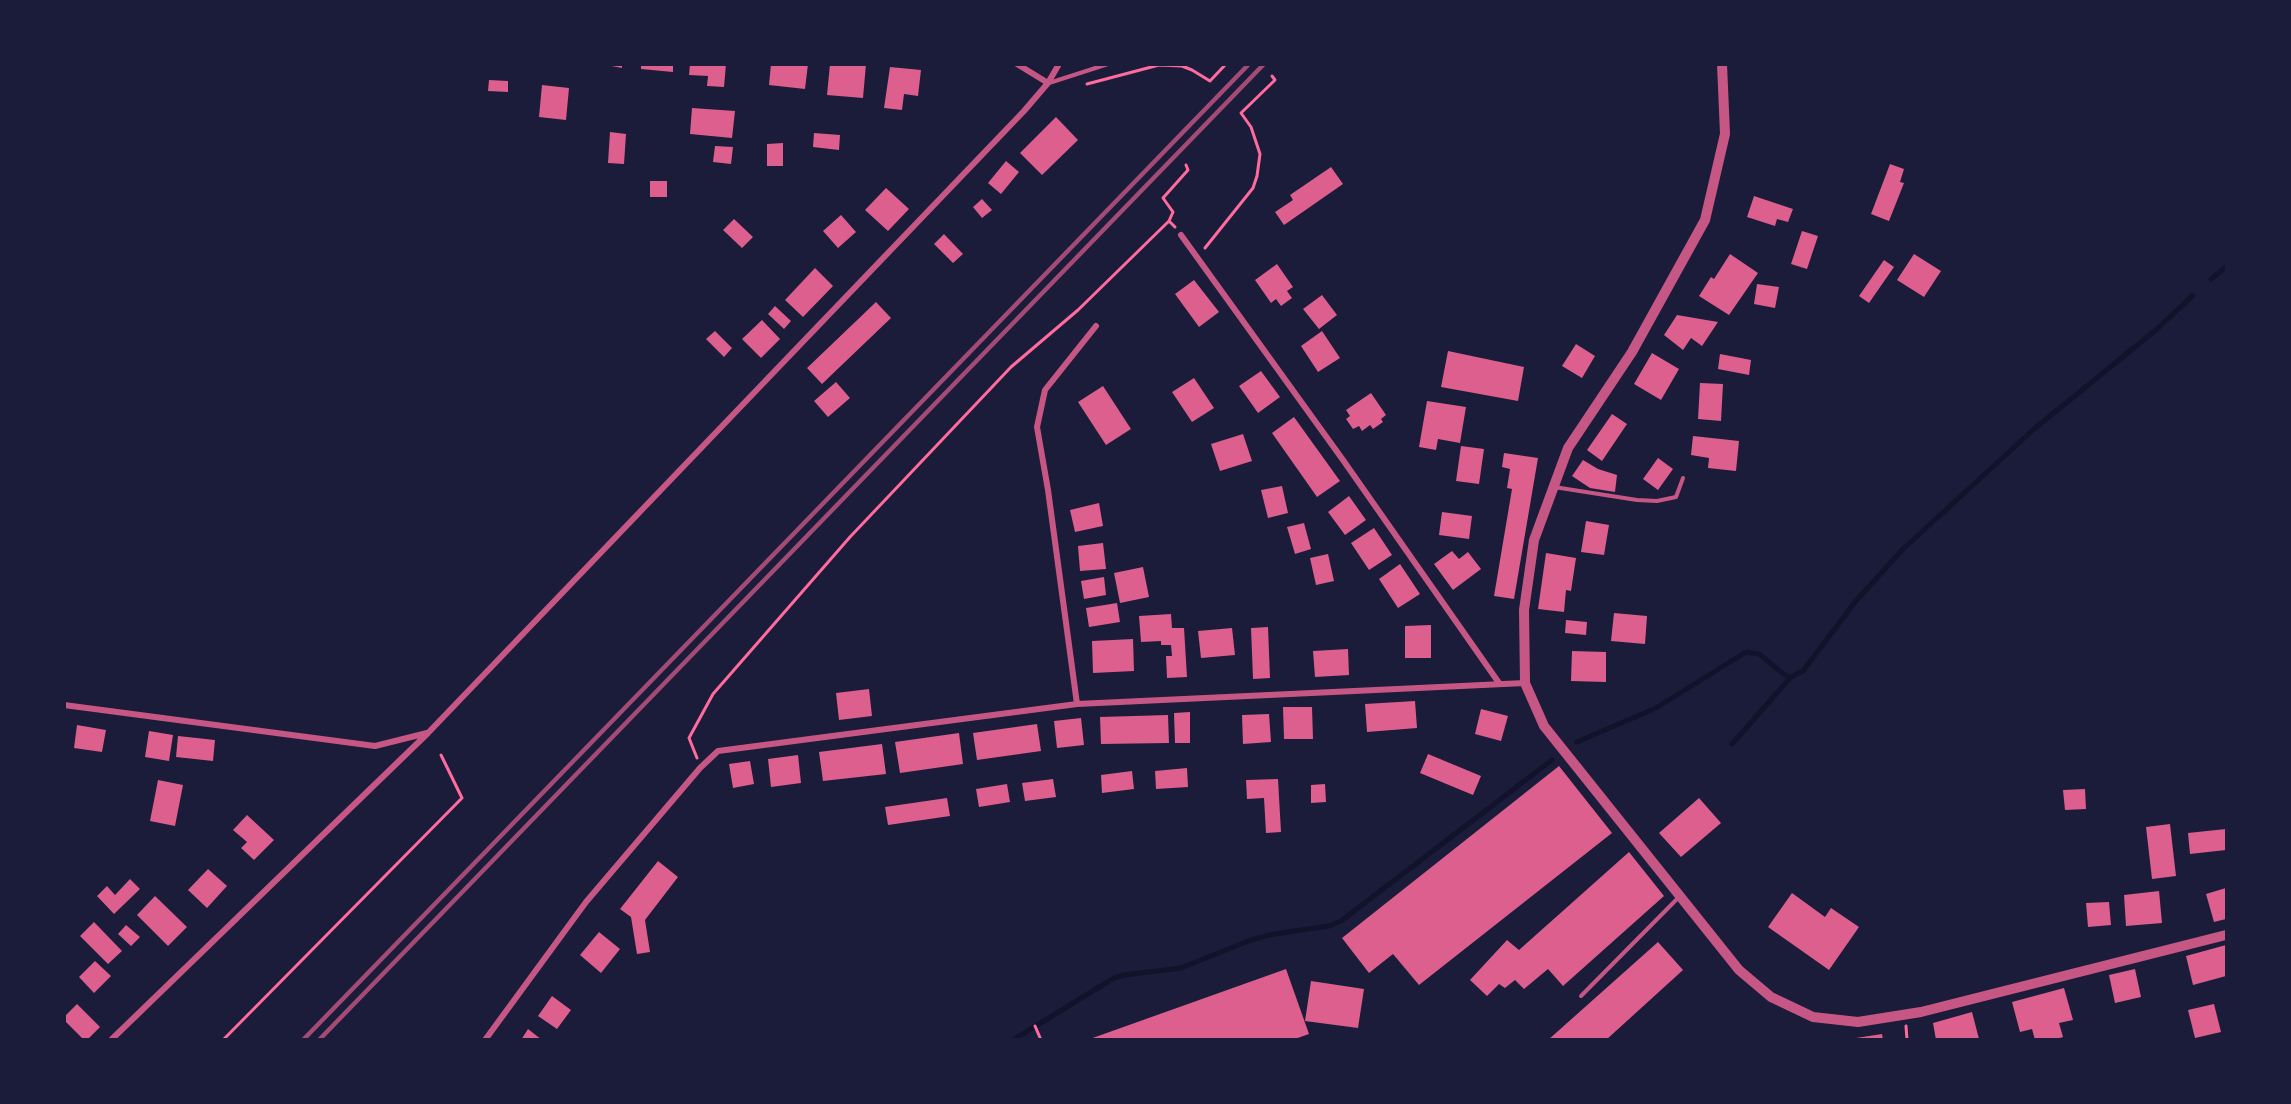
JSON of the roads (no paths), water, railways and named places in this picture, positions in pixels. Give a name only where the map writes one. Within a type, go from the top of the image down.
[{"type":"street","points":[[1017,64],[1048,83]]},
{"type":"street","points":[[111,1040],[428,733],[1015,120],[1048,83],[1059,64]]},
{"type":"street","points":[[1722,64],[1725,134],[1705,220],[1632,352],[1569,448],[1534,540],[1524,610],[1525,683],[1544,726],[1738,970],[1771,997],[1813,1017],[1858,1022],[1921,1012],[2226,935]]},
{"type":"street","points":[[1181,235],[1499,683]]},
{"type":"street","points":[[1077,704],[1048,490],[1037,427],[1045,390],[1096,326]]},
{"type":"street","points":[[485,1040],[586,902],[700,768],[718,751],[1077,704],[1525,683]]},
{"type":"street","points":[[64,705],[375,746],[428,733]]},
{"type":"lane","points":[[1048,83],[1108,64]]},
{"type":"lane","points":[[1554,487],[1657,501],[1676,497],[1683,478]]},
{"type":"lane","points":[[1581,996],[1679,896]]},
{"type":"waterway","points":[[2211,279],[2226,267]]},
{"type":"waterway","points":[[1732,744],[1791,677],[1803,671],[1855,602],[1903,549],[2034,429],[2157,329],[2192,296]]},
{"type":"waterway","points":[[1577,742],[1656,708],[1746,652],[1759,654],[1785,675],[1791,677]]},
{"type":"waterway","points":[[1013,1040],[1114,978],[1181,968],[1251,940],[1274,934],[1329,926],[1341,921],[1552,760]]},
{"type":"railway","points":[[303,1040],[1249,64]]},
{"type":"railway","points":[[319,1040],[1264,64]]}]
